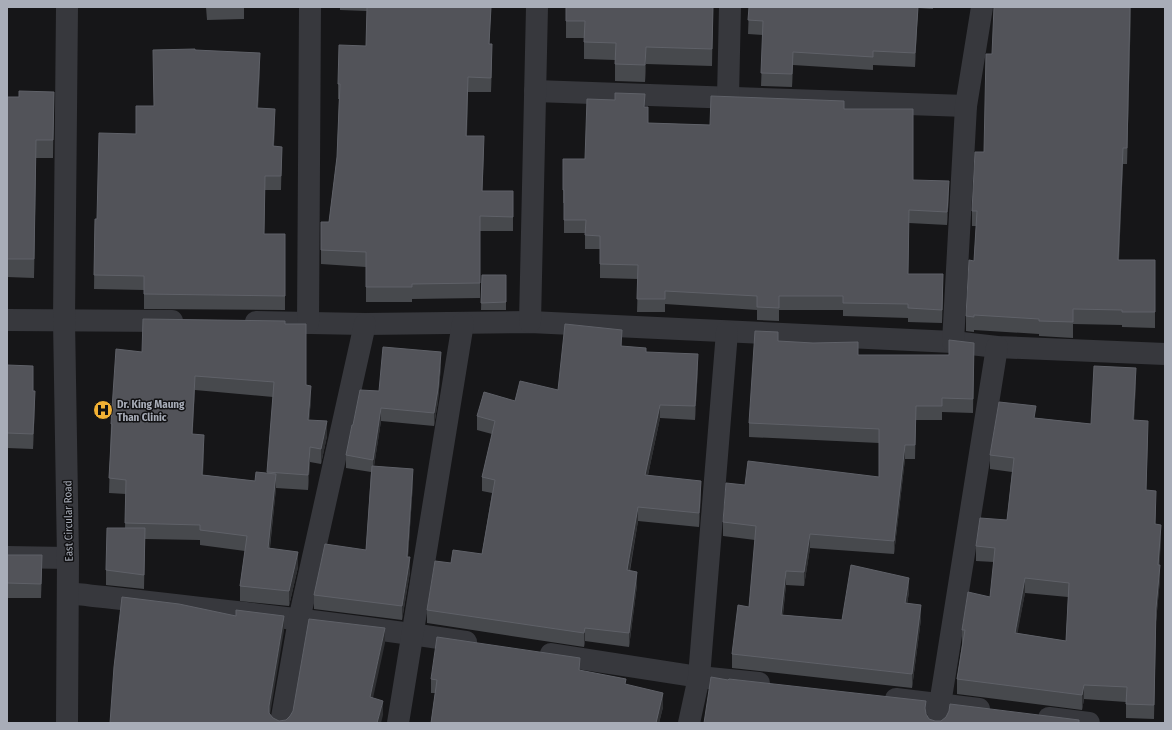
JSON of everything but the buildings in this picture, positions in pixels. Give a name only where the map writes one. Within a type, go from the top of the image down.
[{"type":"street","name":"East Circular Road","points":[[67,7],[64,320],[68,558],[67,723]]},
{"type":"street","points":[[308,323],[310,7]]},
{"type":"street","points":[[530,322],[537,7]]},
{"type":"street","points":[[728,97],[730,7]]},
{"type":"street","points":[[953,342],[966,106],[982,7]]},
{"type":"street","points":[[535,91],[966,106]]},
{"type":"street","points":[[7,320],[190,321]]},
{"type":"street","points":[[237,322],[364,324],[530,322],[953,342],[997,347],[1165,354]]},
{"type":"street","points":[[398,723],[463,323]]},
{"type":"street","points":[[280,723],[299,620],[364,324]]},
{"type":"street","points":[[689,723],[699,676],[727,332]]},
{"type":"street","points":[[938,714],[997,347]]},
{"type":"street","points":[[7,557],[68,558]]},
{"type":"street","points":[[68,593],[299,620],[482,644]]},
{"type":"street","points":[[529,651],[699,676],[777,685]]},
{"type":"street","points":[[878,697],[938,714],[995,711]]},
{"type":"street","points":[[1026,715],[1089,723]]},
{"type":"place","name":"Dr. King Maung Than Clinic","points":[[103,410]]}]
